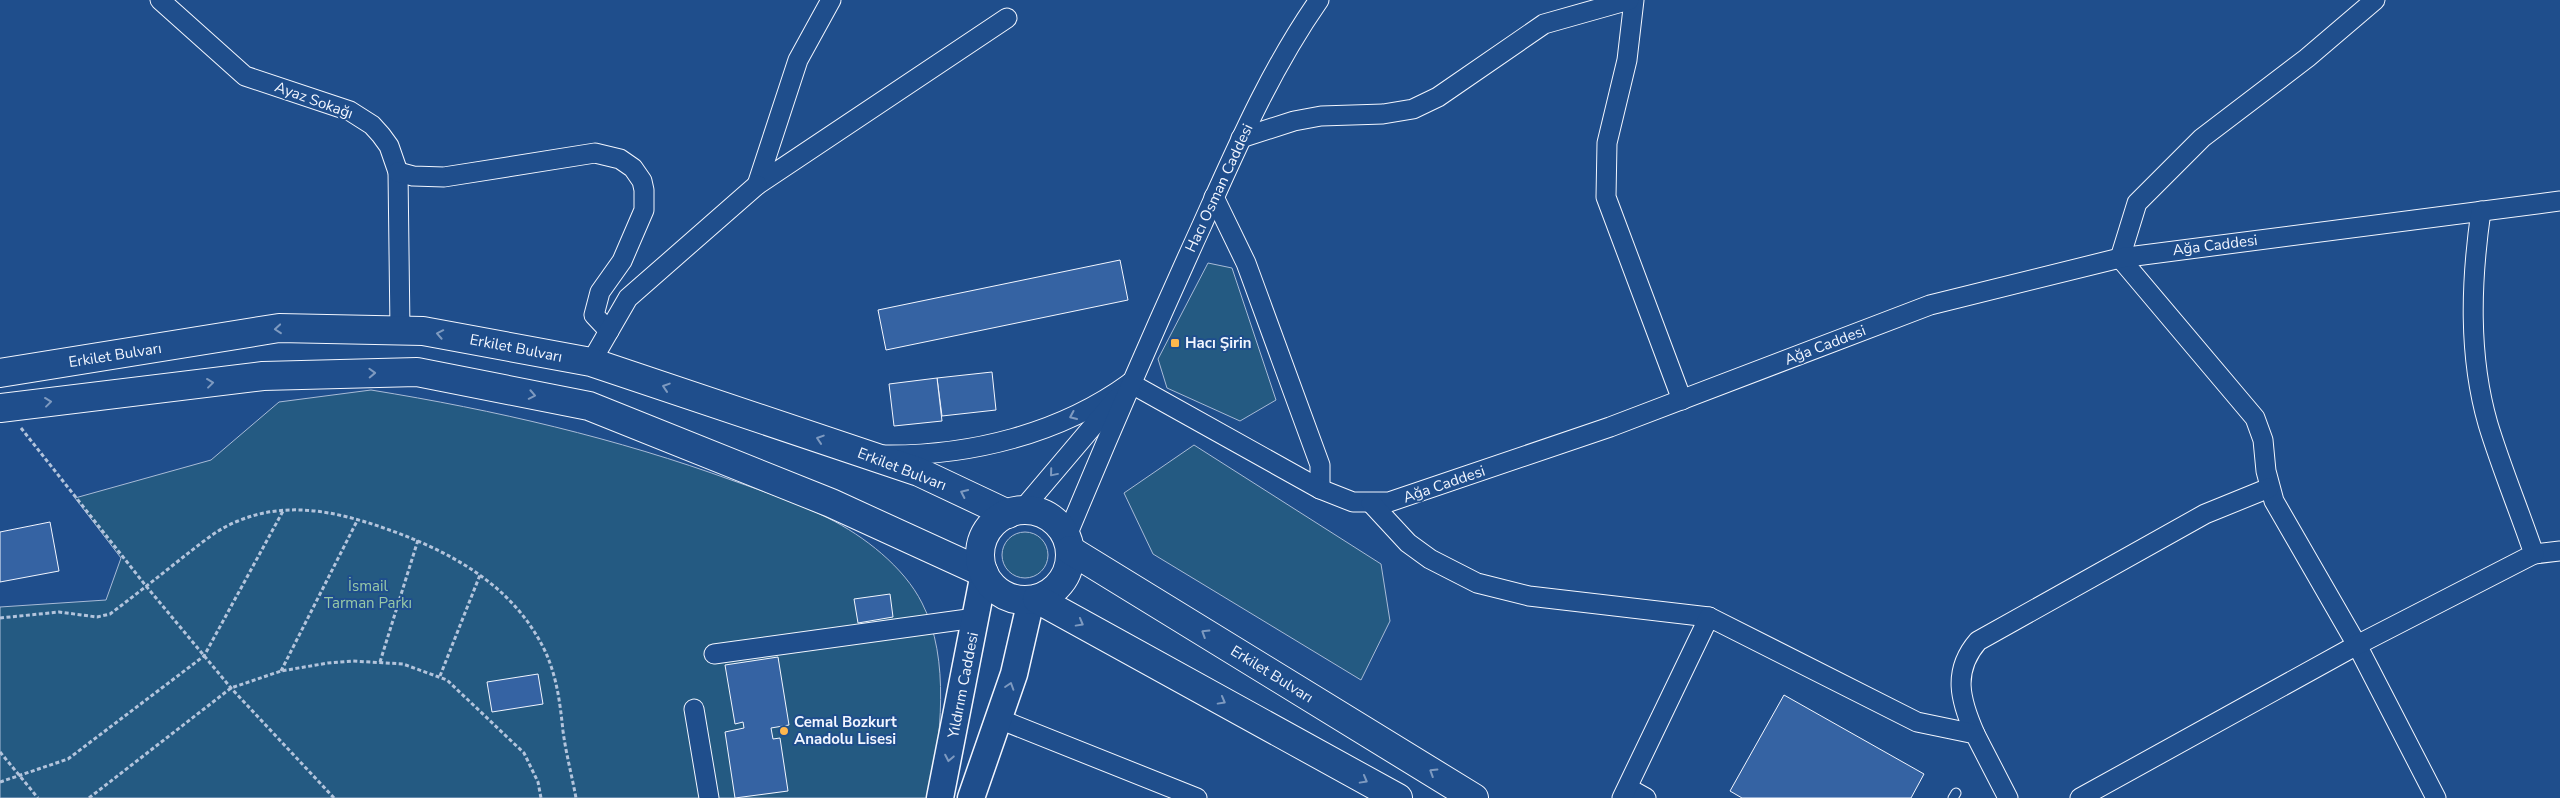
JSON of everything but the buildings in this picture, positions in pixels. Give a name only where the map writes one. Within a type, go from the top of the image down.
[{"type":"main road","name":"Erkilet Bulvarı","points":[[0,373],[278,328],[424,331],[591,362],[919,472],[1014,513]]},
{"type":"main road","points":[[2,407],[263,376],[417,372],[589,406],[831,503],[984,573]]},
{"type":"main road","points":[[1039,512],[1051,518],[1060,526],[1068,544],[1066,575],[1059,586],[1049,594],[1034,599],[1012,598],[1000,593],[984,573],[981,548],[985,535],[992,525],[1014,513],[1039,512]]},
{"type":"main road","name":"Erkilet Bulvarı","points":[[1068,544],[1474,798]]},
{"type":"main road","points":[[1034,599],[1398,798]]},
{"type":"street","name":"Ayaz Sokağı","points":[[160,0],[245,76],[350,111],[367,121],[388,146],[398,172],[400,330]]},
{"type":"street","points":[[757,185],[798,60],[831,0]]},
{"type":"street","name":"Hacı Osman Caddesi","points":[[1130,383],[1241,138],[1282,57],[1319,0]]},
{"type":"street","points":[[1241,138],[1294,121],[1321,116],[1383,114],[1413,109],[1438,97],[1544,24],[1629,0]]},
{"type":"street","points":[[1634,0],[1627,60],[1607,143],[1606,197],[1682,400]]},
{"type":"street","points":[[2375,0],[2307,58],[2202,138],[2136,203],[2120,258],[2255,418],[2264,440],[2269,488],[2280,512],[2357,645],[2436,798]]},
{"type":"street","points":[[591,362],[628,298],[757,185],[1007,18]]},
{"type":"street","points":[[398,172],[413,176],[444,177],[595,153],[620,159],[633,168],[642,181],[644,210],[622,261],[600,292],[594,315],[609,331]]},
{"type":"street","points":[[1214,197],[1246,263],[1320,465],[1320,489]]},
{"type":"street","name":"Ağa Caddesi","points":[[1130,383],[1320,489],[1354,502],[1371,503],[1406,498],[1682,400],[1930,305],[2120,258],[2560,201]]},
{"type":"street","points":[[2481,211],[2473,290],[2474,329],[2481,392],[2488,423],[2534,554]]},
{"type":"street","points":[[866,454],[938,452],[1010,439],[1074,416],[1104,401],[1130,383]]},
{"type":"street","points":[[1014,513],[1130,383]]},
{"type":"street","points":[[1068,544],[1130,383]]},
{"type":"street","points":[[2008,798],[1976,734],[1963,703],[1961,677],[1965,659],[1978,641],[2205,514],[2269,488]]},
{"type":"street","points":[[1371,503],[1408,543],[1430,559],[1477,584],[1529,596],[1709,616],[1917,722],[1976,734]]},
{"type":"street","points":[[2080,798],[2357,645],[2534,554],[2560,551]]},
{"type":"street","name":"Yıldırım Caddesi","points":[[940,798],[984,573]]},
{"type":"street","points":[[972,798],[1014,674],[1034,599]]},
{"type":"street","points":[[1646,798],[1625,793],[1709,616]]},
{"type":"street","points":[[714,654],[975,618]]},
{"type":"street","points":[[694,709],[709,798]]},
{"type":"street","points":[[999,719],[1198,798]]},
{"type":"path","points":[[2,407],[231,688],[334,798]]},
{"type":"path","points":[[0,782],[68,759],[204,656],[283,510]]},
{"type":"path","points":[[0,618],[59,612],[102,617],[110,614],[225,527],[256,514],[283,510],[323,511],[358,519],[418,540],[454,557],[509,599],[523,615],[545,652],[558,691],[563,732],[576,798]]},
{"type":"path","points":[[281,671],[358,519]]},
{"type":"path","points":[[380,662],[418,540]]},
{"type":"path","points":[[440,676],[480,575]]},
{"type":"path","points":[[89,798],[231,688],[281,671],[328,663],[380,662],[410,666],[447,680],[524,753],[538,782],[541,798]]},
{"type":"path","points":[[0,752],[38,798]]},
{"type":"green space","points":[[1208,263],[1232,268],[1276,400],[1240,421],[1167,388],[1158,359]]},
{"type":"green space","name":"İsmail Tarman Parkı","points":[[371,390],[509,416],[645,451],[758,489],[793,503],[842,525],[869,543],[894,565],[914,590],[922,603],[931,625],[937,649],[941,699],[940,725],[930,798],[0,798],[0,607],[106,600],[121,558],[75,498],[211,460],[279,402]]},
{"type":"green space","points":[[1194,445],[1381,564],[1390,621],[1361,680],[1153,554],[1124,493]]},
{"type":"green space","points":[[1020,532],[1030,532],[1044,542],[1048,555],[1044,568],[1038,574],[1030,578],[1020,578],[1006,568],[1002,560],[1002,550],[1012,536]]},
{"type":"place","name":"Hacı Şirin","points":[[1175,343]]},
{"type":"place","name":"Cemal Bozkurt Anadolu Lisesi","points":[[784,731]]}]
